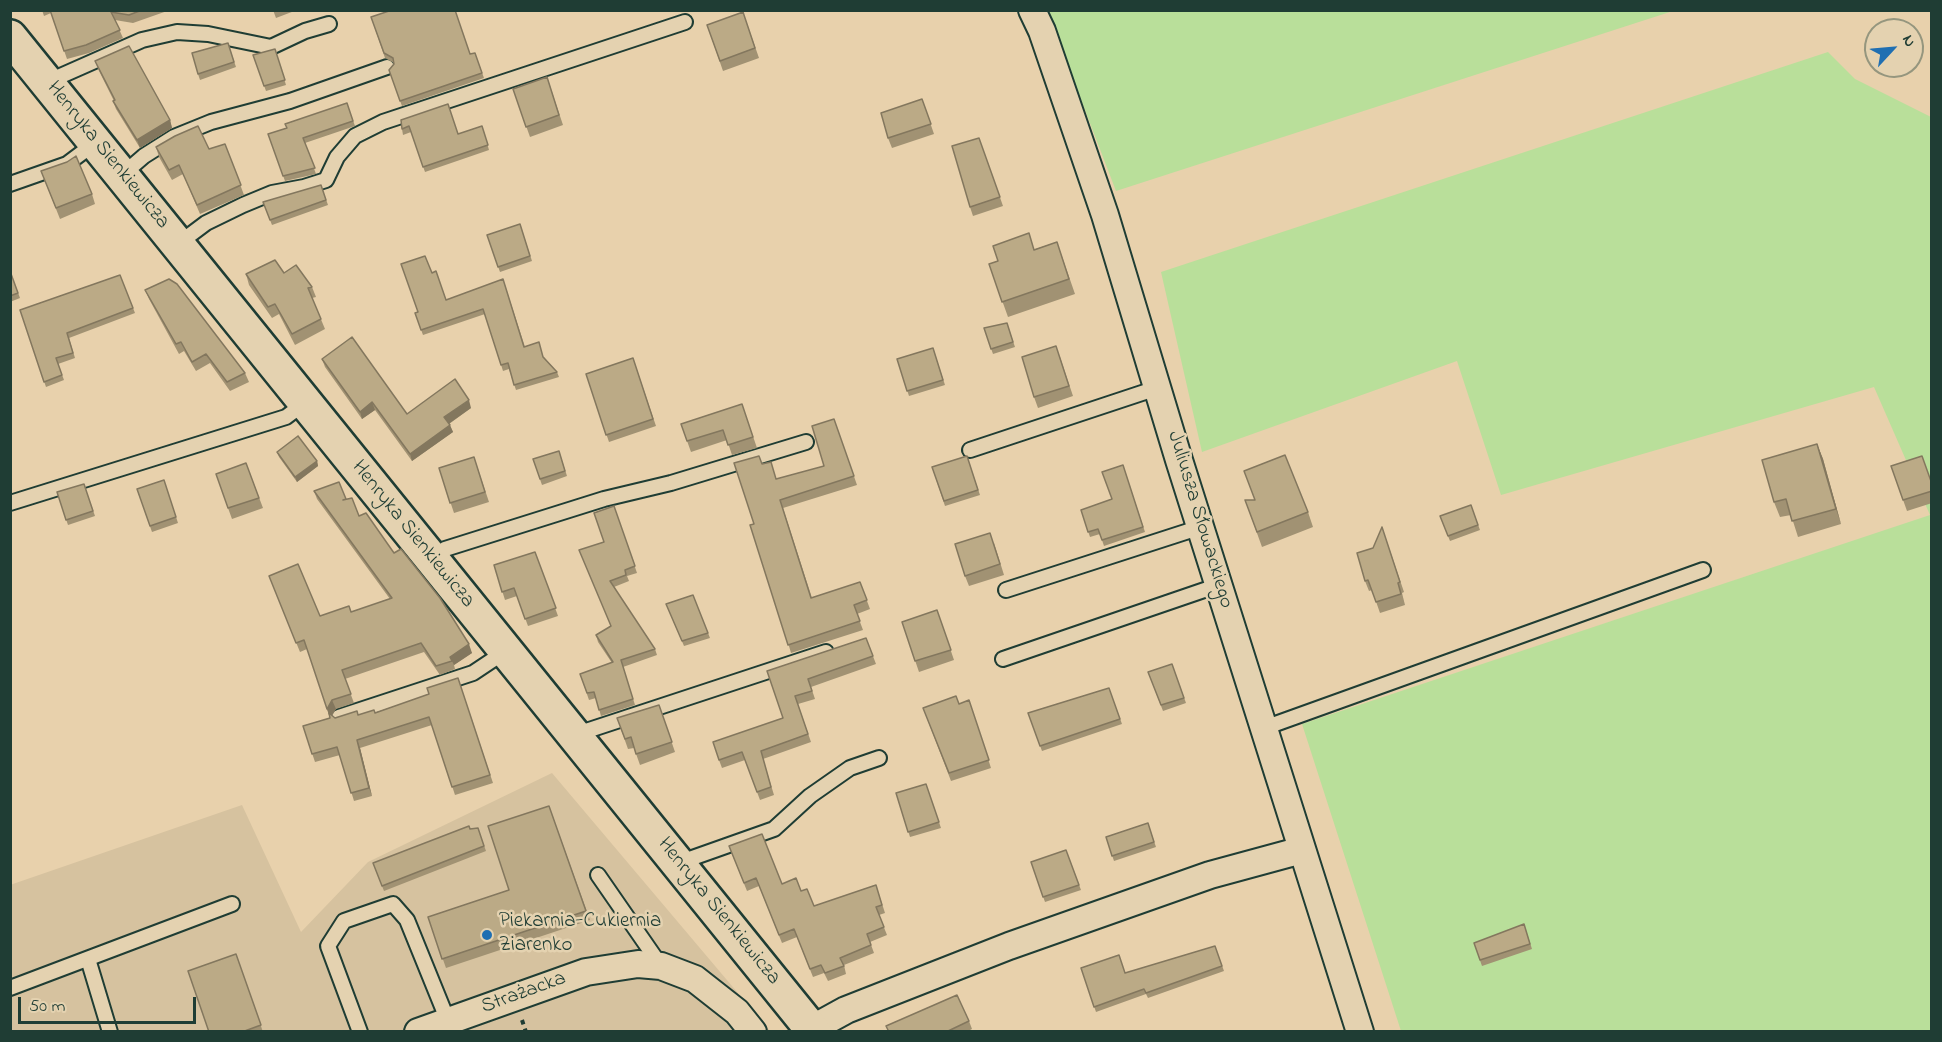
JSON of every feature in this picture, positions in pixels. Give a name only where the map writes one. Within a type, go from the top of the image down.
[{"type":"street","name":"Juliusza Słowackiego","points":[[1032,10],[1042,31],[1105,214],[1360,1032]]},
{"type":"street","name":"Henryka Sienkiewicza","points":[[10,37],[678,863],[810,1031]]},
{"type":"street","points":[[810,1031],[846,1010],[1009,946],[1210,875],[1302,850]]},
{"type":"street","name":"Strażacka","points":[[418,1032],[586,972],[638,964],[661,966],[696,979],[716,993],[753,1032]]},
{"type":"lane","points":[[178,244],[206,222],[243,205],[272,193],[326,180],[337,157],[355,136],[383,122],[685,22]]},
{"type":"lane","points":[[47,82],[142,40],[177,32],[208,34],[271,47],[305,31],[330,24]]},
{"type":"lane","points":[[122,175],[144,156],[174,136],[211,122],[290,101],[387,67]]},
{"type":"lane","points":[[10,184],[67,164],[95,142]]},
{"type":"lane","points":[[970,450],[1158,388]]},
{"type":"lane","points":[[10,503],[286,417],[306,402]]},
{"type":"lane","points":[[431,560],[445,549],[604,499],[671,483],[806,442]]},
{"type":"lane","points":[[1006,590],[1201,527]]},
{"type":"lane","points":[[1264,728],[1703,570]]},
{"type":"lane","points":[[1003,660],[1219,585]]},
{"type":"lane","points":[[574,735],[840,647]]},
{"type":"lane","points":[[339,717],[473,673],[506,651]]},
{"type":"lane","points":[[678,863],[774,829],[810,796],[850,768],[879,758]]},
{"type":"lane","points":[[598,875],[661,966]]},
{"type":"lane","points":[[10,988],[232,904]]},
{"type":"lane","points":[[360,1032],[328,946],[344,921],[393,904],[407,920],[448,1021]]},
{"type":"lane","points":[[88,959],[110,1032]]},
{"type":"shaded area","points":[[552,773],[770,1031],[11,1031],[10,885],[242,805],[301,932],[368,862]]},
{"type":"green space","points":[[1047,11],[1673,11],[1116,191]]},
{"type":"green space","points":[[1828,52],[1855,79],[1931,117],[1931,1031],[1401,1031],[1302,724],[1930,515],[1874,387],[1501,495],[1457,361],[1202,452],[1161,272]]},
{"type":"building","points":[[50,10],[142,10],[129,15],[111,12],[120,30],[86,45],[64,51]]},
{"type":"building","points":[[392,10],[455,10],[470,54],[475,53],[482,73],[400,101],[389,70],[394,64],[393,58],[384,53],[371,17]]},
{"type":"building","points":[[743,12],[755,48],[720,61],[707,25]]},
{"type":"building","points":[[228,43],[234,62],[198,74],[192,53]]},
{"type":"building","points":[[129,46],[170,120],[137,140],[113,101],[115,100],[95,61]]},
{"type":"building","points":[[275,49],[285,80],[264,86],[253,55]]},
{"type":"building","points":[[547,77],[559,115],[526,127],[513,89]]},
{"type":"building","points":[[922,99],[931,124],[888,138],[881,113]]},
{"type":"building","points":[[347,103],[353,121],[303,138],[315,168],[283,176],[268,134],[287,128],[285,124]]},
{"type":"building","points":[[448,104],[458,134],[482,126],[488,145],[423,167],[409,126],[402,129],[401,120]]},
{"type":"building","points":[[198,126],[209,149],[225,144],[241,185],[197,205],[179,165],[169,170],[156,147]]},
{"type":"building","points":[[979,138],[1000,197],[970,207],[952,146]]},
{"type":"building","points":[[76,156],[92,194],[56,208],[41,171],[67,162]]},
{"type":"building","points":[[321,185],[326,200],[270,220],[263,202]]},
{"type":"building","points":[[520,224],[530,256],[498,267],[487,235]]},
{"type":"building","points":[[1029,233],[1034,250],[1057,242],[1069,279],[1002,302],[989,264],[998,261],[993,246]]},
{"type":"building","points":[[425,256],[432,273],[436,271],[446,300],[503,279],[524,347],[539,342],[543,357],[557,372],[514,385],[508,363],[501,365],[483,309],[421,330],[415,313],[418,312],[401,264]]},
{"type":"building","points":[[275,260],[284,273],[296,265],[312,287],[308,288],[321,319],[292,334],[275,304],[268,307],[246,274]]},
{"type":"building","points":[[10,271],[18,293],[10,296]]},
{"type":"building","points":[[120,275],[133,308],[67,333],[73,353],[56,358],[62,375],[44,382],[20,310]]},
{"type":"building","points":[[169,279],[177,284],[245,373],[227,382],[206,354],[192,362],[181,342],[176,344],[145,290]]},
{"type":"building","points":[[1007,323],[1013,342],[991,349],[984,328]]},
{"type":"building","points":[[352,337],[407,414],[455,379],[469,400],[444,417],[450,425],[410,454],[372,402],[360,412],[322,359]]},
{"type":"building","points":[[1056,346],[1069,386],[1034,397],[1022,357]]},
{"type":"building","points":[[933,348],[943,380],[907,391],[897,359]]},
{"type":"building","points":[[633,358],[653,419],[606,435],[586,374]]},
{"type":"building","points":[[742,404],[753,437],[728,445],[723,430],[687,441],[681,424]]},
{"type":"building","points":[[834,419],[854,476],[780,500],[811,598],[860,582],[867,600],[854,605],[860,621],[788,645],[750,525],[754,524],[734,463],[759,456],[762,464],[771,462],[776,479],[824,466],[812,426]]},
{"type":"building","points":[[298,436],[317,461],[295,477],[277,452]]},
{"type":"building","points":[[1817,444],[1836,509],[1792,521],[1786,499],[1774,502],[1762,460]]},
{"type":"building","points":[[559,451],[565,471],[540,479],[533,459]]},
{"type":"building","points":[[1285,455],[1308,512],[1257,532],[1245,500],[1255,500],[1244,471]]},
{"type":"building","points":[[967,456],[978,490],[944,501],[932,467]]},
{"type":"building","points":[[1922,456],[1932,484],[1932,491],[1903,500],[1891,466]]},
{"type":"building","points":[[474,457],[485,492],[450,503],[439,468]]},
{"type":"building","points":[[246,463],[259,498],[228,508],[216,474]]},
{"type":"building","points":[[1123,465],[1143,527],[1102,540],[1098,529],[1088,532],[1081,510],[1112,499],[1102,472]]},
{"type":"building","points":[[164,480],[176,517],[150,526],[137,489]]},
{"type":"building","points":[[339,482],[346,499],[343,500],[352,498],[359,516],[366,513],[394,553],[401,549],[440,598],[469,644],[450,657],[452,661],[436,666],[421,643],[342,670],[351,694],[332,700],[327,709],[304,640],[296,643],[269,576],[298,564],[320,616],[349,606],[351,612],[392,598],[314,491]]},
{"type":"building","points":[[84,484],[93,511],[66,520],[57,492]]},
{"type":"building","points":[[1471,505],[1478,525],[1448,536],[1440,516]]},
{"type":"building","points":[[614,506],[635,566],[625,570],[626,575],[610,581],[655,649],[621,660],[633,699],[599,710],[594,692],[587,693],[580,674],[613,662],[596,635],[611,626],[579,550],[604,542],[594,513]]},
{"type":"building","points":[[1382,527],[1400,582],[1398,583],[1401,594],[1376,602],[1368,580],[1365,581],[1357,553],[1373,548]]},
{"type":"building","points":[[990,533],[1000,564],[965,576],[955,544]]},
{"type":"building","points":[[535,552],[556,608],[525,619],[514,588],[502,592],[494,565]]},
{"type":"building","points":[[693,595],[708,633],[682,641],[666,604]]},
{"type":"building","points":[[937,610],[951,650],[915,661],[902,622]]},
{"type":"building","points":[[866,638],[873,656],[808,679],[812,691],[795,696],[808,734],[761,751],[771,787],[757,792],[742,752],[719,760],[713,742],[783,718],[767,671]]},
{"type":"building","points":[[1172,664],[1184,698],[1161,705],[1148,672]]},
{"type":"building","points":[[458,678],[490,775],[452,787],[429,717],[357,740],[369,788],[351,793],[337,747],[312,754],[303,726],[330,718],[329,713],[335,718],[357,711],[358,715],[374,710],[375,713],[429,694],[427,688]]},
{"type":"building","points":[[1109,688],[1120,719],[1040,746],[1028,713]]},
{"type":"building","points":[[956,696],[959,704],[969,700],[989,760],[949,773],[923,708]]},
{"type":"building","points":[[659,705],[672,742],[636,754],[631,737],[625,739],[617,718]]},
{"type":"building","points":[[926,784],[939,822],[908,832],[896,793]]},
{"type":"building","points":[[549,806],[586,911],[442,959],[428,917],[509,890],[488,826]]},
{"type":"building","points":[[1148,823],[1154,842],[1112,856],[1106,837]]},
{"type":"building","points":[[469,826],[470,829],[478,828],[484,846],[382,886],[373,863]]},
{"type":"building","points":[[762,834],[782,884],[796,878],[801,891],[807,889],[814,906],[876,885],[882,905],[876,907],[884,927],[867,934],[871,945],[840,958],[844,966],[825,973],[821,965],[810,969],[794,929],[779,935],[756,878],[744,883],[729,846]]},
{"type":"building","points":[[1066,850],[1079,885],[1043,897],[1031,862]]},
{"type":"building","points":[[1524,924],[1530,944],[1480,960],[1474,943]]},
{"type":"building","points":[[1215,946],[1222,966],[1146,993],[1144,989],[1094,1007],[1081,968],[1119,955],[1125,973]]},
{"type":"building","points":[[236,954],[261,1025],[242,1032],[209,1032],[188,971]]},
{"type":"building","points":[[957,995],[969,1021],[946,1032],[889,1032],[886,1026]]},
{"type":"place","name":"Piekarnia-Cukiernia Ziarenko","points":[[487,935]]}]
